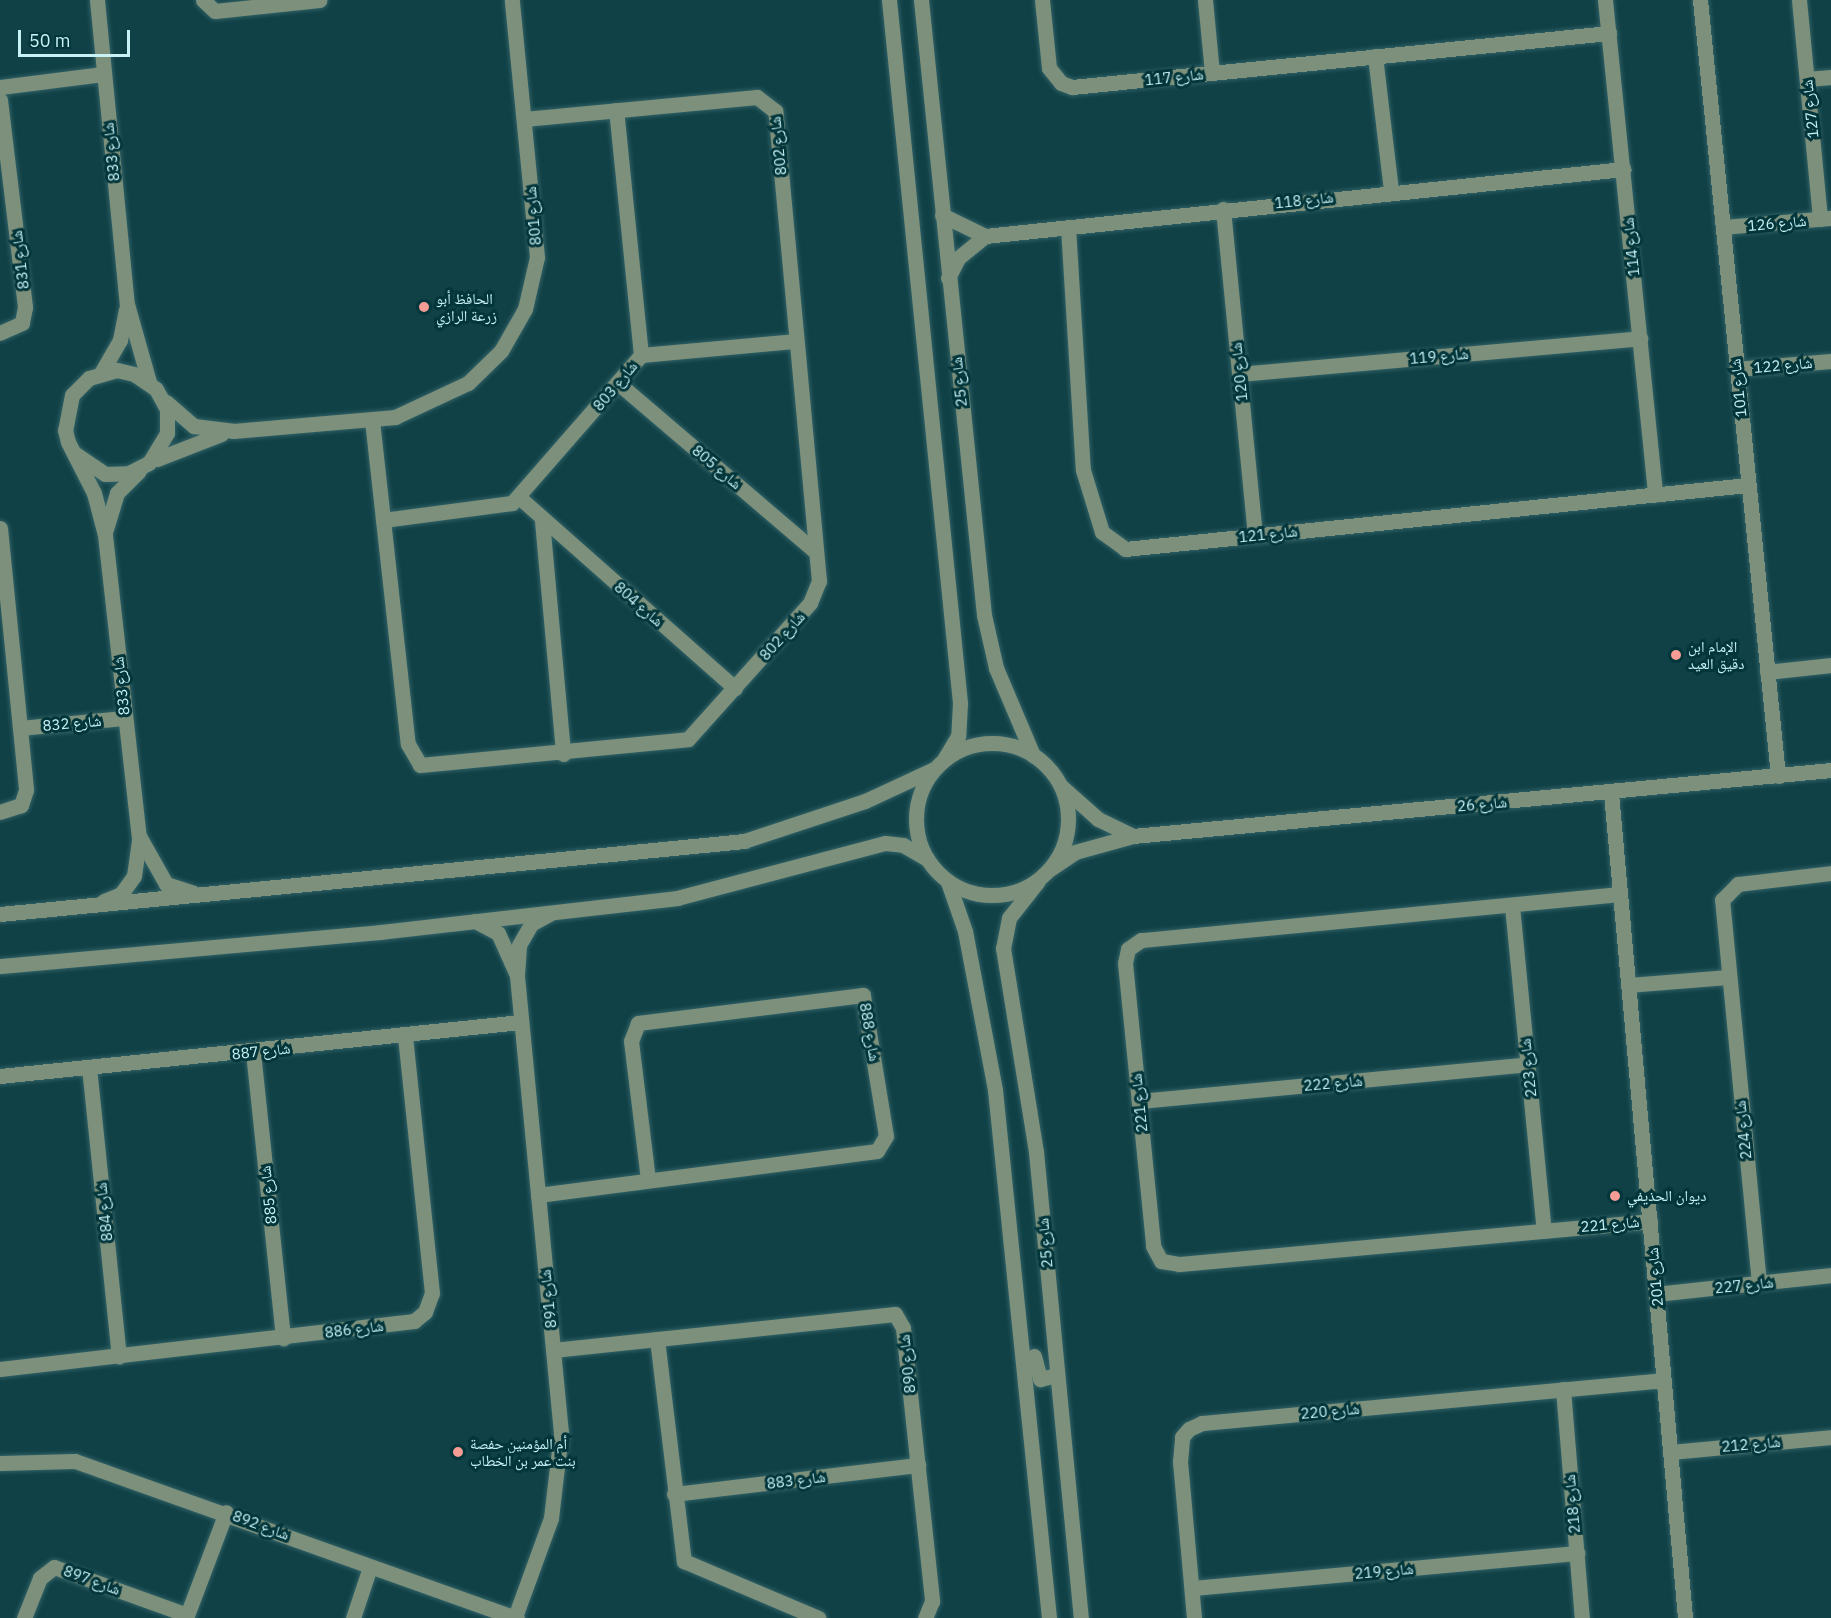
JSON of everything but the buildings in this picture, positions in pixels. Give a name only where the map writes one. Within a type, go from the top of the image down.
[{"type":"street","name":"شارع 833","points":[[97,0],[126,304],[149,382]]},
{"type":"street","points":[[203,0],[215,11],[319,0]]},
{"type":"street","name":"شارع 801","points":[[145,466],[188,443],[233,431],[372,420],[435,403],[468,383],[501,351],[525,309],[537,257],[512,0]]},
{"type":"street","name":"شارع 25","points":[[888,0],[960,703],[958,736],[940,764]]},
{"type":"street","name":"شارع 25","points":[[921,0],[984,615],[996,668],[1033,755]]},
{"type":"street","name":"شارع 117","points":[[1042,0],[1049,68],[1061,83],[1072,87],[1609,33]]},
{"type":"street","points":[[1205,0],[1212,73]]},
{"type":"street","name":"شارع 114","points":[[1605,0],[1655,494]]},
{"type":"street","name":"شارع 101","points":[[1700,0],[1778,776]]},
{"type":"street","name":"شارع 127","points":[[1799,0],[1826,218]]},
{"type":"street","points":[[1375,56],[1391,191]]},
{"type":"street","points":[[0,87],[103,74]]},
{"type":"street","points":[[1807,79],[1831,77]]},
{"type":"street","name":"شارع 802","points":[[372,420],[414,760],[432,767],[688,739],[810,603],[819,580],[775,111],[768,101],[757,98],[524,119]]},
{"type":"street","name":"شارع 831","points":[[0,100],[25,307],[22,323],[0,333]]},
{"type":"street","name":"شارع 803","points":[[383,520],[495,509],[520,498],[641,355],[616,110]]},
{"type":"street","name":"شارع 118","points":[[985,236],[1391,191],[1623,169]]},
{"type":"street","name":"شارع 120","points":[[1223,209],[1255,535]]},
{"type":"street","points":[[942,215],[985,236],[958,258],[948,278]]},
{"type":"street","name":"شارع 126","points":[[1722,227],[1826,218]]},
{"type":"street","name":"شارع 121","points":[[1068,227],[1083,470],[1102,532],[1125,549],[1747,485]]},
{"type":"street","name":"شارع 833","points":[[101,373],[120,340],[126,304]]},
{"type":"street","name":"شارع 119","points":[[1239,374],[1640,338]]},
{"type":"street","points":[[641,355],[796,341]]},
{"type":"street","name":"شارع 122","points":[[1736,369],[1831,361]]},
{"type":"street","points":[[101,373],[134,374],[149,382],[162,398],[167,433],[145,466],[105,474],[74,453],[65,430],[67,406],[80,385],[101,373]]},
{"type":"street","name":"شارع 805","points":[[618,383],[816,552]]},
{"type":"street","name":"شارع 801","points":[[162,398],[186,423],[233,431]]},
{"type":"street","name":"شارع 833","points":[[74,453],[94,493],[105,535],[139,837],[134,876],[121,894],[93,906]]},
{"type":"street","name":"شارع 833","points":[[105,535],[117,493],[145,466]]},
{"type":"street","name":"شارع 804","points":[[520,498],[542,521],[735,688]]},
{"type":"street","points":[[542,521],[563,754]]},
{"type":"street","points":[[0,528],[6,651],[20,728],[26,790],[16,809],[0,812]]},
{"type":"street","points":[[1767,672],[1831,665]]},
{"type":"street","name":"شارع 832","points":[[20,728],[124,718]]},
{"type":"street","points":[[0,914],[209,896],[744,840],[865,801],[988,742],[1033,755],[1098,819],[1133,836]]},
{"type":"street","points":[[927,860],[916,829],[919,797],[940,764]]},
{"type":"street","name":"شارع 26","points":[[1050,869],[1076,852],[1133,836],[1611,793],[1831,770]]},
{"type":"street","points":[[0,966],[475,921],[557,909],[677,898],[885,843],[903,845],[927,860],[948,882],[977,895],[1009,894],[1038,880],[1050,869],[1068,828],[1059,783]]},
{"type":"street","name":"شارع 201","points":[[1611,793],[1685,1618]]},
{"type":"street","name":"شارع 833","points":[[139,837],[166,884],[209,896]]},
{"type":"street","name":"شارع 224","points":[[1759,1283],[1722,910],[1727,890],[1831,873]]},
{"type":"street","name":"شارع 25","points":[[1038,880],[1009,918],[1003,948],[1036,1152],[1081,1618]]},
{"type":"street","points":[[948,882],[965,931],[995,1090],[1049,1618]]},
{"type":"street","name":"شارع 221","points":[[1620,894],[1134,943],[1125,963],[1153,1246],[1161,1260],[1170,1263],[1650,1221]]},
{"type":"street","name":"شارع 223","points":[[1512,906],[1544,1230]]},
{"type":"street","name":"شارع 891","points":[[516,1618],[551,1518],[558,1474],[561,1433],[517,975],[519,945],[531,924],[557,909]]},
{"type":"street","name":"شارع 891","points":[[475,921],[498,933],[517,975]]},
{"type":"street","points":[[1628,985],[1727,977]]},
{"type":"street","name":"شارع 888","points":[[538,1195],[648,1180],[881,1148],[886,1136],[863,995],[638,1023],[631,1041],[648,1180]]},
{"type":"street","name":"شارع 887","points":[[0,1076],[253,1052],[521,1022]]},
{"type":"street","name":"شارع 886","points":[[0,1369],[414,1322],[425,1312],[432,1293],[405,1034]]},
{"type":"street","name":"شارع 885","points":[[253,1052],[283,1338]]},
{"type":"street","name":"شارع 222","points":[[1139,1101],[1527,1064]]},
{"type":"street","name":"شارع 884","points":[[89,1067],[119,1356]]},
{"type":"street","points":[[1009,1213],[1021,1231],[1035,1374],[1047,1381],[1058,1375]]},
{"type":"street","name":"شارع 227","points":[[1656,1294],[1831,1275]]},
{"type":"street","name":"شارع 890","points":[[553,1350],[890,1312],[903,1328],[932,1601],[925,1618]]},
{"type":"street","points":[[657,1339],[681,1555],[691,1568],[818,1618]]},
{"type":"street","name":"شارع 220","points":[[1194,1618],[1179,1447],[1189,1429],[1202,1423],[1663,1380]]},
{"type":"street","name":"شارع 218","points":[[1563,1389],[1582,1618]]},
{"type":"street","name":"شارع 212","points":[[1670,1452],[1831,1437]]},
{"type":"street","name":"شارع 892","points":[[0,1463],[75,1461],[225,1512],[370,1567],[516,1618]]},
{"type":"street","name":"شارع 883","points":[[674,1494],[918,1466]]},
{"type":"street","name":"شارع 897","points":[[24,1618],[40,1578],[54,1567],[187,1617],[225,1512]]},
{"type":"street","name":"شارع 219","points":[[1192,1588],[1577,1553]]},
{"type":"street","points":[[353,1618],[370,1567]]},
{"type":"place","name":"الحافظ أبو زرعة الرازي","points":[[424,307]]},
{"type":"place","name":"الإمام ابن دقيق العيد","points":[[1676,655]]},
{"type":"place","name":"ديوان الحذيفي","points":[[1615,1196]]},
{"type":"place","name":"أم المؤمنين حفصة بنت عمر بن الخطاب","points":[[458,1452]]}]
